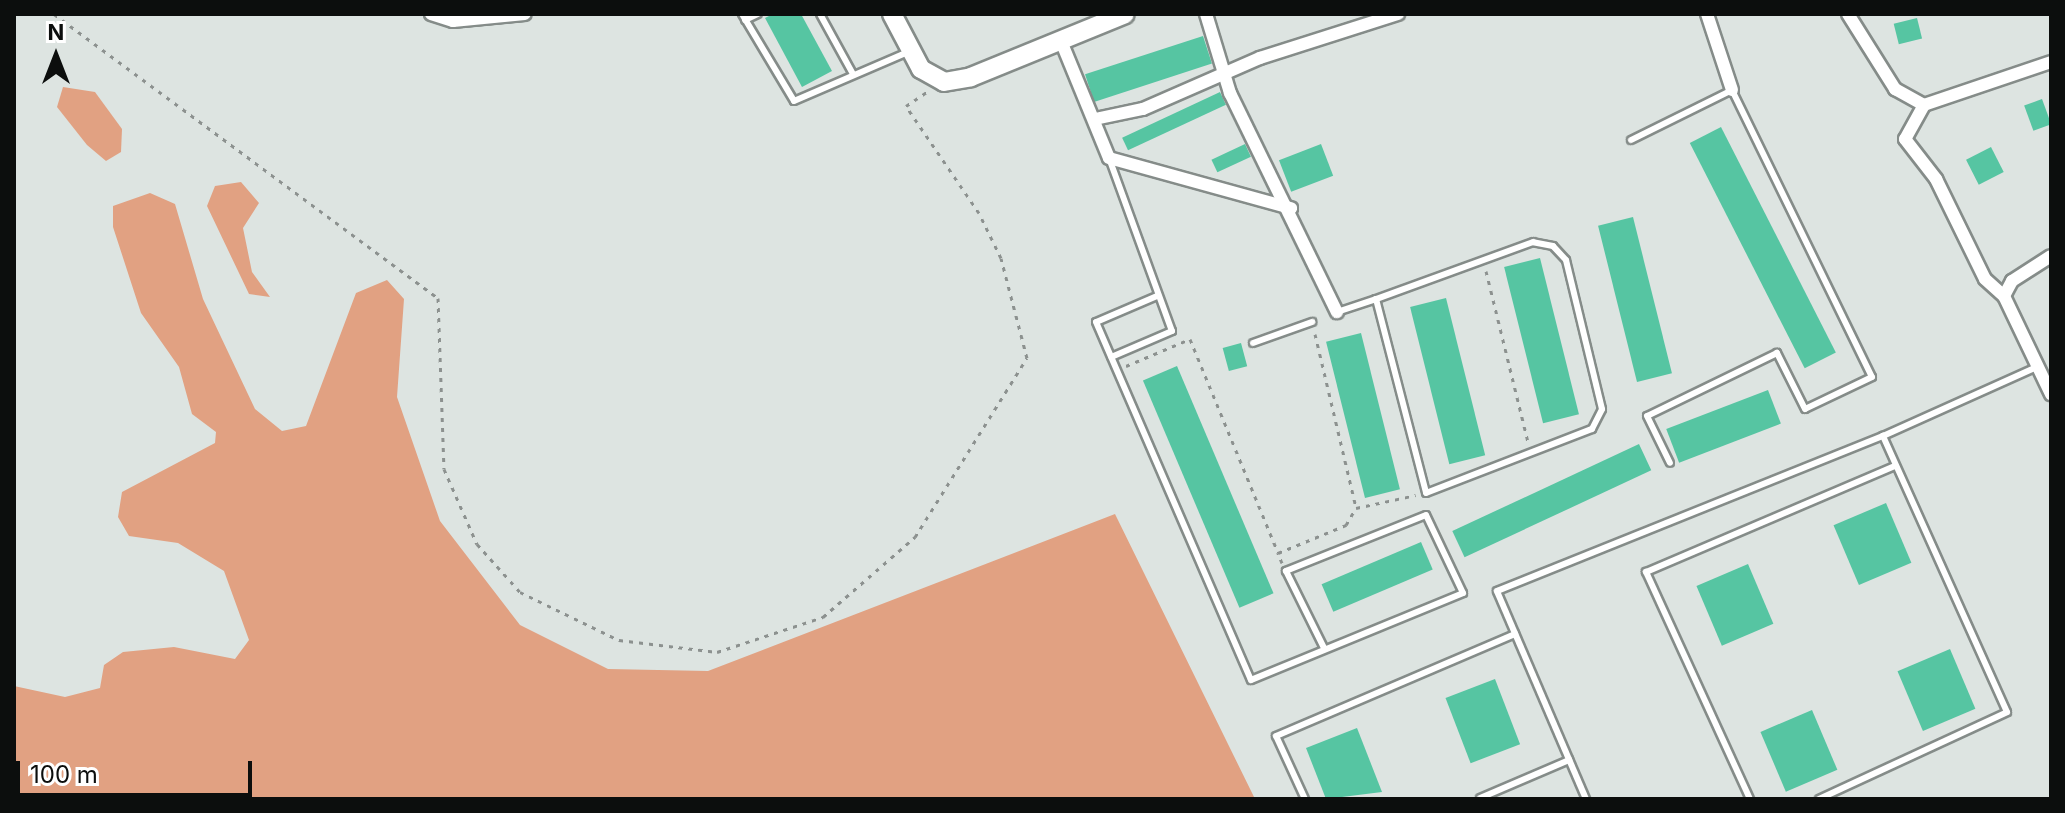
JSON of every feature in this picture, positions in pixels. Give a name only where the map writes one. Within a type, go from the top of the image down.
[{"type":"street","points":[[431,14],[501,17],[525,14]]},
{"type":"street","points":[[892,14],[921,69],[944,82],[1061,41],[1125,14]]},
{"type":"street","points":[[1206,14],[1224,76],[1291,208],[1337,312]]},
{"type":"street","points":[[1095,119],[1143,109],[1224,76],[1398,14]]},
{"type":"street","points":[[1707,14],[1732,90]]},
{"type":"street","points":[[1848,14],[1895,89],[1924,105]]},
{"type":"street","points":[[1061,41],[1109,158],[1291,208]]},
{"type":"street","points":[[2051,62],[1924,105],[1905,139],[1936,179],[1985,279],[2004,296],[2051,394]]},
{"type":"street","points":[[2004,296],[2012,281],[2051,256]]},
{"type":"lane","points":[[758,14],[744,17],[794,101],[911,51]]},
{"type":"lane","points":[[820,14],[853,74]]},
{"type":"lane","points":[[1631,140],[1732,90],[1872,377],[1805,409],[1777,353],[1647,416],[1670,463]]},
{"type":"lane","points":[[1109,158],[1172,331],[1111,357]]},
{"type":"lane","points":[[1337,312],[1533,242],[1553,246],[1566,260],[1602,409],[1592,429],[1532,456],[1426,493],[1376,299]]},
{"type":"lane","points":[[1157,296],[1096,322],[1251,680],[1463,593],[1426,515],[1286,571],[1324,648]]},
{"type":"lane","points":[[1253,343],[1312,322]]},
{"type":"lane","points":[[1586,799],[1497,591],[1883,436],[2039,366]]},
{"type":"lane","points":[[1819,799],[2007,712],[1883,436]]},
{"type":"lane","points":[[1750,799],[1646,572],[1894,466]]},
{"type":"lane","points":[[1305,799],[1276,736],[1515,634]]},
{"type":"lane","points":[[1480,798],[1569,760]]},
{"type":"path","points":[[54,14],[438,298],[444,469],[477,544],[520,592],[619,640],[717,652],[823,617],[915,537],[961,472],[982,419],[1027,358],[1001,258],[979,213],[906,106],[944,82]]},
{"type":"path","points":[[1483,260],[1532,456]]},
{"type":"path","points":[[1278,553],[1346,525],[1356,508],[1312,322]]},
{"type":"path","points":[[1117,370],[1190,339],[1286,571]]},
{"type":"path","points":[[1356,508],[1426,493]]},
{"type":"shaded area","points":[[63,87],[95,92],[122,129],[121,152],[106,161],[87,145],[57,107]]},
{"type":"shaded area","points":[[241,182],[259,203],[243,228],[252,272],[270,297],[249,294],[207,206],[215,186]]},
{"type":"shaded area","points":[[150,193],[175,204],[203,299],[255,409],[282,431],[306,426],[356,293],[387,280],[404,299],[397,397],[440,521],[520,625],[608,669],[708,671],[1115,514],[1255,799],[14,799],[14,686],[65,697],[100,688],[104,665],[123,652],[174,647],[235,659],[249,640],[224,571],[178,543],[129,536],[118,517],[122,492],[215,443],[216,432],[192,414],[179,367],[141,313],[113,227],[113,206]]},
{"type":"building","points":[[773,14],[801,14],[832,71],[802,87],[765,18]]},
{"type":"building","points":[[1917,18],[1922,38],[1899,44],[1894,24]]},
{"type":"building","points":[[1203,36],[1212,64],[1094,102],[1085,74]]},
{"type":"building","points":[[1220,92],[1226,105],[1128,150],[1122,138]]},
{"type":"building","points":[[2042,99],[2051,124],[2033,131],[2024,105]]},
{"type":"building","points":[[1721,127],[1836,352],[1805,368],[1690,143]]},
{"type":"building","points":[[1245,144],[1251,157],[1217,172],[1211,160]]},
{"type":"building","points":[[1321,144],[1333,176],[1291,192],[1279,160]]},
{"type":"building","points":[[1991,147],[2004,172],[1979,185],[1966,160]]},
{"type":"building","points":[[1633,217],[1672,373],[1637,382],[1598,226]]},
{"type":"building","points":[[1540,258],[1579,414],[1543,423],[1504,267]]},
{"type":"building","points":[[1446,298],[1485,455],[1449,464],[1410,307]]},
{"type":"building","points":[[1361,333],[1400,489],[1365,498],[1326,342]]},
{"type":"building","points":[[1241,343],[1247,366],[1229,371],[1223,348]]},
{"type":"building","points":[[1177,366],[1274,593],[1239,608],[1143,380]]},
{"type":"building","points":[[1768,390],[1781,424],[1679,463],[1666,429]]},
{"type":"building","points":[[1639,444],[1651,470],[1465,557],[1452,531]]},
{"type":"building","points":[[1886,503],[1911,563],[1859,585],[1834,525]]},
{"type":"building","points":[[1421,542],[1433,570],[1333,612],[1322,584]]},
{"type":"building","points":[[1748,564],[1773,624],[1722,646],[1696,586]]},
{"type":"building","points":[[1950,649],[1975,709],[1923,731],[1898,671]]},
{"type":"building","points":[[1495,679],[1520,744],[1471,763],[1446,698]]},
{"type":"building","points":[[1812,710],[1837,770],[1786,792],[1760,732]]},
{"type":"building","points":[[1357,728],[1382,792],[1326,799],[1306,748]]}]
